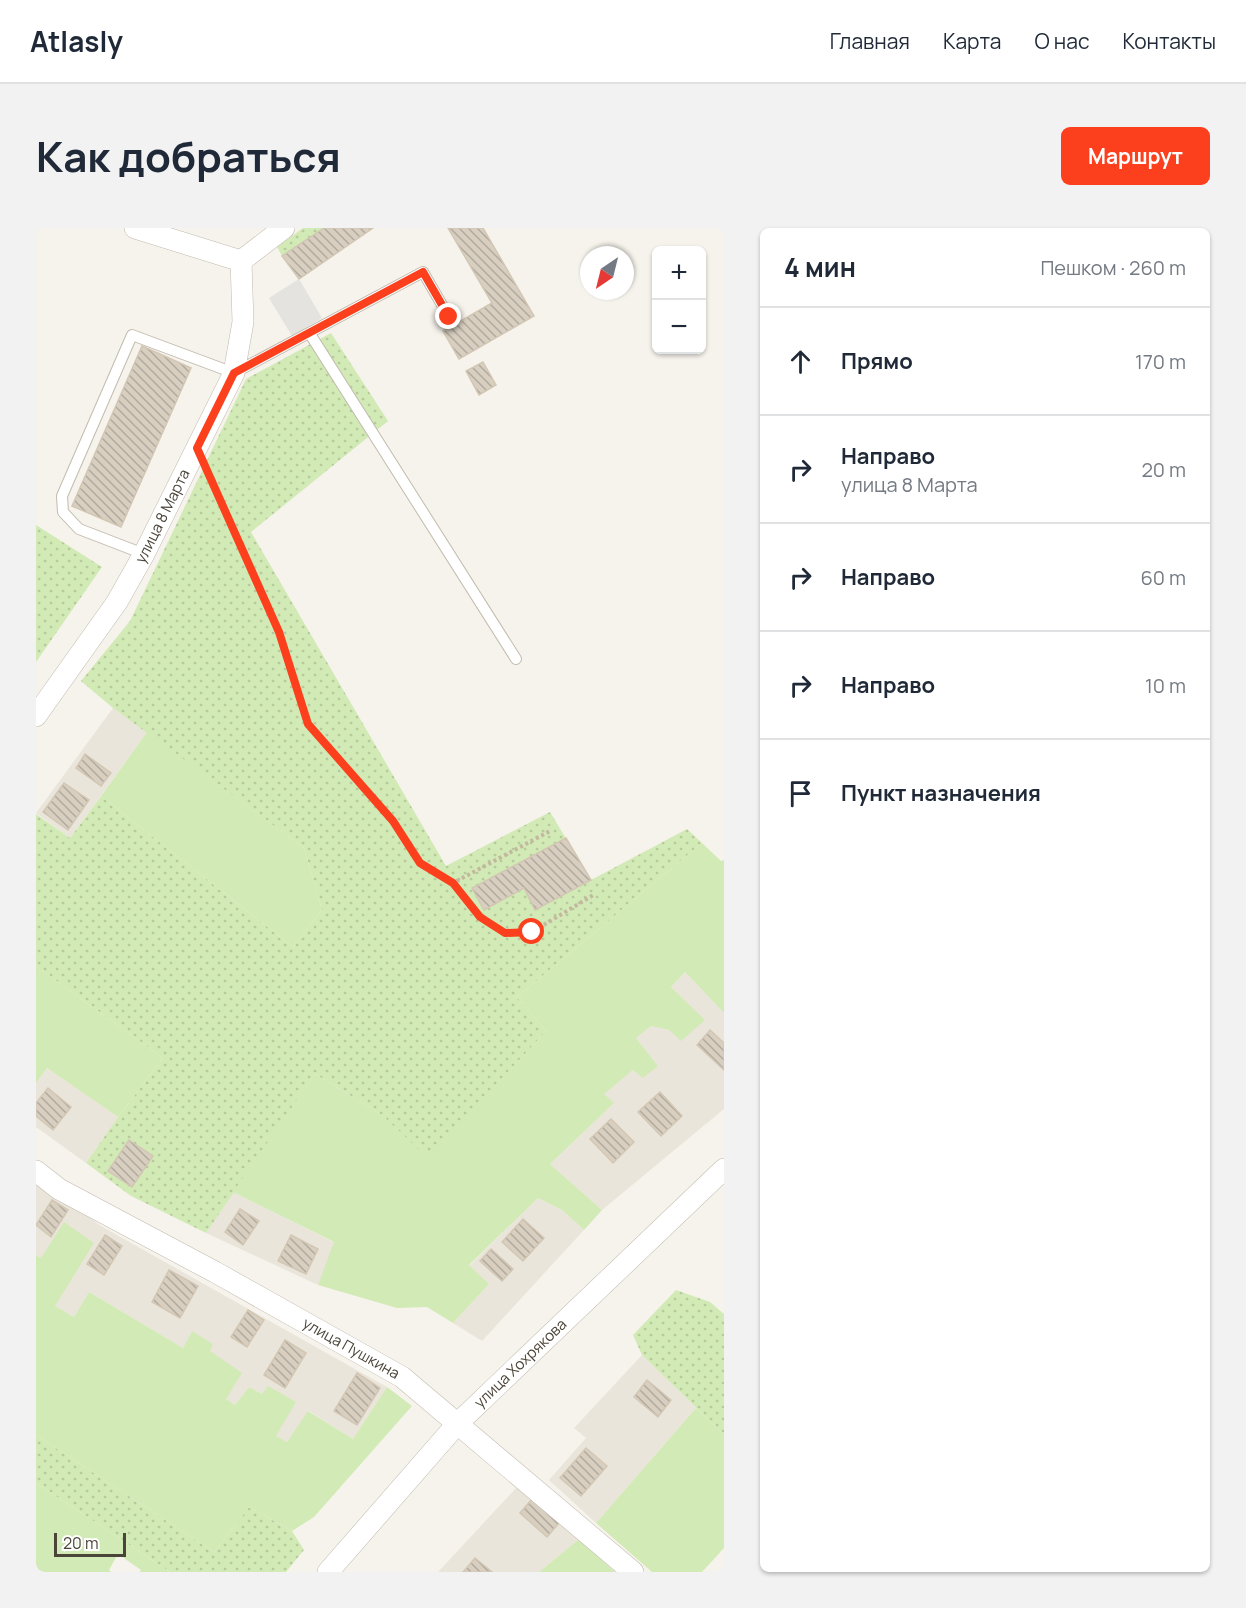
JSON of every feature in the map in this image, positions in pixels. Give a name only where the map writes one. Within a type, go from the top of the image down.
[{"type":"street","points":[[135,228],[241,261],[284,228]]},
{"type":"street","name":"улица 8 Марта","points":[[36,716],[117,602],[144,555],[234,373],[243,322],[241,261]]},
{"type":"street","name":"улица Хохрякова","points":[[328,1572],[456,1424],[724,1169]]},
{"type":"street","name":"улица Пушкина","points":[[36,1171],[59,1189],[402,1377],[633,1572]]},
{"type":"lane","points":[[144,555],[79,529],[63,512],[62,496],[132,335],[234,373],[423,272],[449,317]]},
{"type":"lane","points":[[310,334],[516,659]]},
{"type":"path","points":[[197,448],[279,632],[308,724],[393,821],[420,863],[453,883],[480,917],[505,933],[532,932],[595,894]]},
{"type":"path","points":[[453,883],[550,831]]},
{"type":"shaded area","points":[[299,279],[322,318],[292,336],[269,298]]},
{"type":"shaded area","points":[[113,708],[147,732],[70,838],[36,813]]},
{"type":"shaded area","points":[[685,972],[724,1013],[724,1109],[602,1210],[550,1164],[613,1104],[603,1094],[633,1070],[658,1066],[636,1038],[651,1026],[669,1030],[704,1020],[671,987]]},
{"type":"shaded area","points":[[47,1068],[118,1117],[86,1163],[36,1127],[36,1083]]},
{"type":"shaded area","points":[[36,1179],[101,1226],[387,1387],[353,1439],[309,1411],[287,1442],[276,1436],[262,1394],[249,1387],[235,1405],[226,1399],[209,1351],[192,1331],[183,1348],[89,1292],[74,1317],[55,1306],[41,1258],[36,1255]]},
{"type":"shaded area","points":[[233,1192],[335,1243],[318,1285],[206,1233]]},
{"type":"shaded area","points":[[538,1198],[562,1210],[584,1230],[482,1341],[453,1323],[489,1284],[469,1266]]},
{"type":"shaded area","points":[[642,1355],[696,1408],[596,1523],[549,1480],[586,1438],[574,1428]]},
{"type":"shaded area","points":[[518,1486],[579,1539],[539,1572],[438,1572]]},
{"type":"green space","points":[[303,228],[324,228],[282,256],[277,247]]},
{"type":"green space","points":[[331,333],[388,421],[251,532],[446,866],[550,812],[591,880],[687,829],[702,843],[517,997],[546,1031],[428,1159],[382,1115],[315,1074],[206,1233],[131,1196],[86,1163],[163,1058],[36,966],[36,814],[70,838],[101,796],[293,947],[322,910],[304,848],[113,708],[81,681],[130,621],[246,379]]},
{"type":"green space","points":[[36,525],[102,567],[36,662]]},
{"type":"green space","points":[[147,732],[304,848],[322,910],[293,947],[101,796]]},
{"type":"green space","points":[[702,843],[721,861],[724,860],[724,1013],[685,972],[671,987],[705,1020],[681,1041],[669,1030],[651,1026],[636,1038],[658,1066],[643,1078],[633,1070],[604,1094],[614,1103],[550,1164],[602,1210],[584,1230],[562,1210],[538,1198],[469,1265],[489,1284],[453,1323],[427,1307],[397,1308],[318,1285],[334,1242],[233,1192],[315,1074],[382,1115],[428,1158],[546,1031],[517,997]]},
{"type":"green space","points":[[36,966],[163,1058],[118,1117],[47,1068],[36,1083]]},
{"type":"green space","points":[[64,1222],[94,1243],[55,1306],[74,1317],[89,1292],[183,1348],[192,1331],[213,1344],[210,1351],[242,1373],[226,1399],[235,1405],[249,1387],[262,1394],[268,1386],[296,1402],[276,1436],[287,1442],[308,1411],[353,1439],[387,1387],[412,1406],[314,1517],[292,1531],[249,1507],[214,1552],[36,1435],[36,1255],[41,1258]]},
{"type":"green space","points":[[676,1290],[710,1302],[724,1314],[724,1435],[642,1355],[633,1335]]},
{"type":"green space","points":[[696,1408],[724,1435],[724,1548],[702,1572],[652,1572],[596,1523]]},
{"type":"green space","points":[[36,1435],[214,1552],[249,1507],[292,1531],[304,1550],[286,1572],[170,1572],[36,1483]]},
{"type":"green space","points":[[36,1483],[170,1572],[140,1572],[141,1570],[118,1554],[109,1570],[111,1572],[36,1572]]},
{"type":"green space","points":[[579,1539],[615,1572],[539,1572]]},
{"type":"building","points":[[324,228],[373,228],[299,279],[282,256]]},
{"type":"building","points":[[448,228],[483,228],[534,316],[459,359],[443,331],[492,303]]},
{"type":"building","points":[[142,346],[191,368],[121,527],[72,506]]},
{"type":"building","points":[[483,362],[496,385],[479,395],[466,371]]},
{"type":"building","points":[[85,754],[111,773],[101,786],[76,768]]},
{"type":"building","points":[[64,783],[89,800],[68,830],[43,812]]},
{"type":"building","points":[[566,838],[591,880],[535,910],[524,888],[484,910],[472,888]]},
{"type":"building","points":[[710,1030],[724,1043],[724,1070],[697,1045]]},
{"type":"building","points":[[48,1088],[71,1107],[53,1130],[36,1116],[36,1103]]},
{"type":"building","points":[[660,1092],[682,1116],[661,1136],[638,1112]]},
{"type":"building","points":[[611,1119],[634,1142],[613,1163],[590,1139]]},
{"type":"building","points":[[129,1140],[153,1156],[132,1187],[108,1171]]},
{"type":"building","points":[[52,1200],[68,1210],[51,1237],[36,1225]]},
{"type":"building","points":[[240,1209],[259,1221],[243,1245],[225,1232]]},
{"type":"building","points":[[523,1219],[544,1238],[523,1261],[502,1242]]},
{"type":"building","points":[[105,1235],[122,1246],[104,1275],[87,1264]]},
{"type":"building","points":[[291,1235],[318,1249],[306,1274],[278,1261]]},
{"type":"building","points":[[491,1249],[513,1269],[502,1281],[480,1261]]},
{"type":"building","points":[[169,1270],[198,1286],[180,1318],[152,1302]]},
{"type":"building","points":[[248,1310],[264,1320],[247,1347],[231,1337]]},
{"type":"building","points":[[285,1340],[306,1353],[285,1388],[264,1375]]},
{"type":"building","points":[[357,1373],[380,1388],[357,1425],[334,1411]]},
{"type":"building","points":[[647,1380],[671,1400],[658,1417],[634,1397]]},
{"type":"building","points":[[586,1448],[607,1466],[581,1496],[560,1478]]},
{"type":"building","points":[[532,1499],[559,1523],[547,1537],[520,1513]]},
{"type":"building","points":[[475,1558],[492,1572],[463,1572]]},
{"type":"route","points":[[449,317],[423,272],[234,373],[197,448],[279,632],[308,724],[393,821],[420,863],[453,883],[480,917],[505,933],[532,932]]}]
